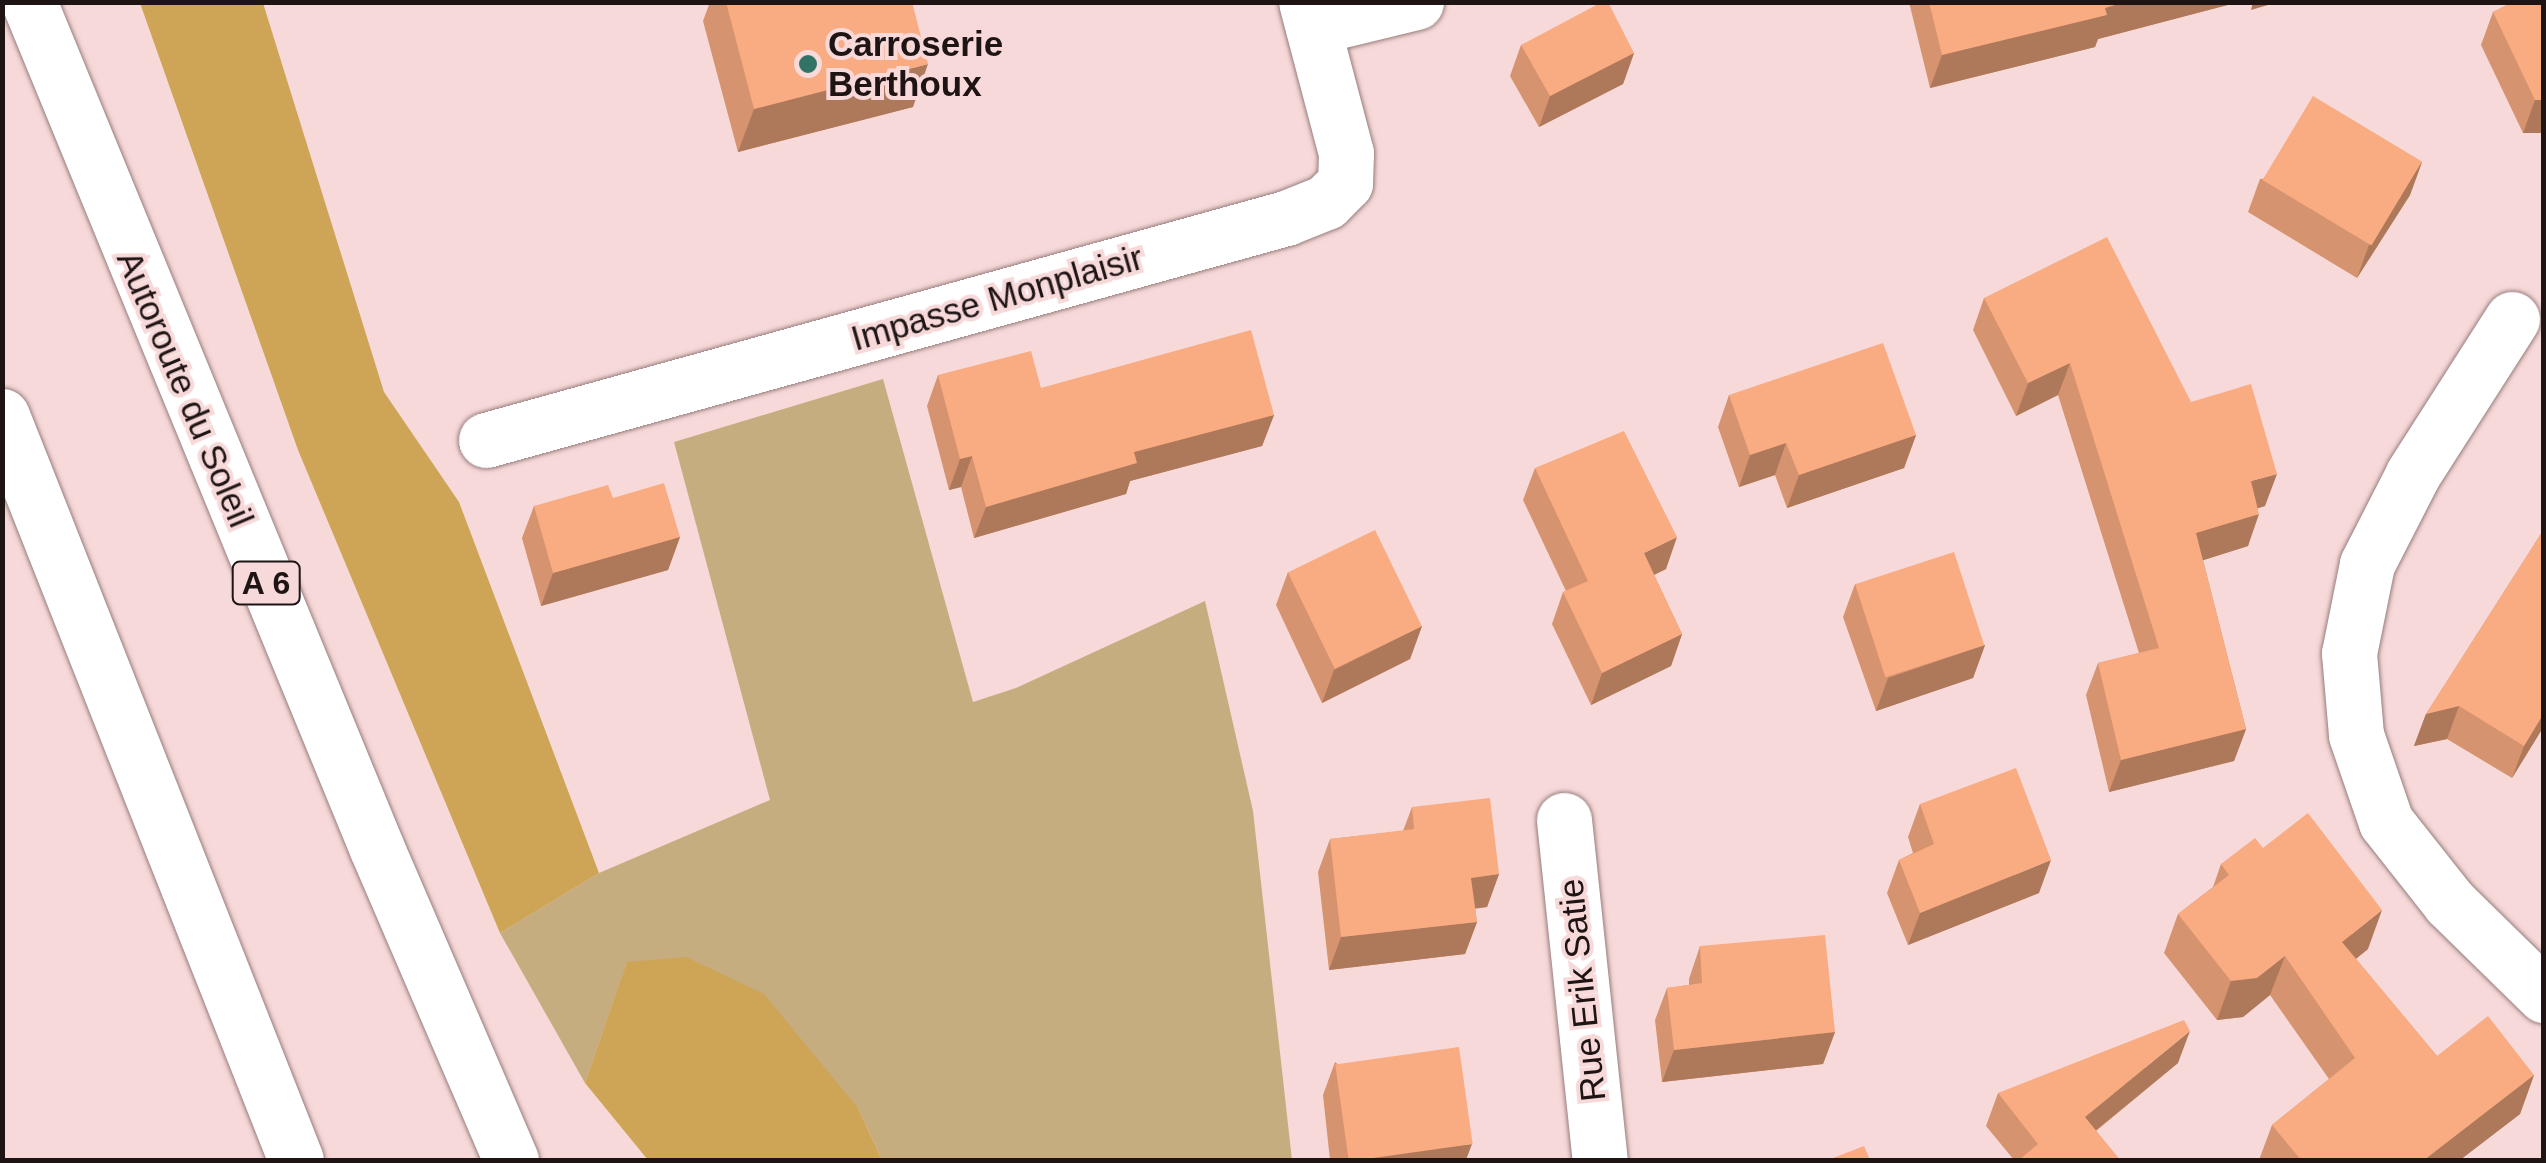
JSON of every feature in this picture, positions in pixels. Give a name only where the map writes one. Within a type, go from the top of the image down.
[{"type":"main road","name":"Autoroute du Soleil","points":[[29,2],[369,832],[511,1160]]},
{"type":"main road","name":"Impasse Monplaisir","points":[[486,440],[1286,218],[1326,202],[1345,183],[1346,153],[1310,14],[1416,2]]},
{"type":"main road","points":[[2512,319],[2412,474],[2367,564],[2349,652],[2356,735],[2386,822],[2450,904],[2544,995]]},
{"type":"main road","points":[[2,416],[296,1160]]},
{"type":"main road","name":"Rue Erik Satie","points":[[1564,820],[1600,1160]]},
{"type":"shaded area","points":[[140,3],[263,3],[384,392],[459,502],[599,873],[500,933],[298,450]]},
{"type":"shaded area","points":[[883,379],[973,702],[1016,688],[1205,601],[1253,811],[1292,1160],[882,1160],[858,1108],[627,963],[585,1083],[500,933],[599,873],[770,800],[674,442]]},
{"type":"shaded area","points":[[686,957],[764,994],[858,1108],[882,1160],[648,1160],[585,1083],[627,962]]},
{"type":"building","points":[[726,2],[912,2],[928,64],[754,109]]},
{"type":"building","points":[[1608,2],[1634,53],[1550,96],[1521,45]]},
{"type":"building","points":[[1929,2],[2125,2],[2105,8],[2107,15],[1942,55]]},
{"type":"building","points":[[2513,2],[2544,2],[2544,100],[2535,100],[2493,12]]},
{"type":"building","points":[[2313,96],[2422,161],[2371,245],[2263,180]]},
{"type":"building","points":[[2107,237],[2191,402],[2251,384],[2277,474],[2251,481],[2259,514],[2196,533],[2246,729],[2121,760],[2098,663],[2159,648],[2070,363],[2028,383],[1984,298]]},
{"type":"building","points":[[1251,330],[1274,415],[1134,452],[1137,463],[986,507],[972,456],[960,459],[938,375],[1031,351],[1041,388]]},
{"type":"building","points":[[1883,343],[1916,435],[1799,475],[1786,443],[1750,455],[1729,395]]},
{"type":"building","points":[[1624,431],[1677,537],[1644,553],[1682,634],[1602,673],[1563,592],[1588,581],[1535,468]]},
{"type":"building","points":[[664,483],[680,537],[553,573],[534,506],[608,485],[613,498]]},
{"type":"building","points":[[2544,529],[2544,713],[2524,746],[2459,706],[2426,714]]},
{"type":"building","points":[[1375,530],[1422,626],[1335,669],[1288,573]]},
{"type":"building","points":[[1954,552],[1984,645],[1885,677],[1855,584]]},
{"type":"building","points":[[2016,768],[2051,860],[1920,913],[1899,860],[1934,844],[1920,804]]},
{"type":"building","points":[[1490,798],[1499,874],[1471,878],[1477,922],[1341,937],[1330,839],[1414,829],[1412,807]]},
{"type":"building","points":[[2308,813],[2382,910],[2342,942],[2437,1056],[2488,1016],[2534,1075],[2424,1160],[2301,1160],[2272,1125],[2355,1058],[2285,956],[2257,978],[2231,981],[2178,914],[2229,875],[2221,864],[2255,838],[2263,848]]},
{"type":"building","points":[[1825,935],[1835,1032],[1674,1050],[1667,988],[1702,983],[1700,946]]},
{"type":"building","points":[[2184,1020],[2190,1031],[2085,1117],[2120,1160],[2019,1160],[2038,1144],[1998,1093]]},
{"type":"building","points":[[1459,1047],[1473,1144],[1349,1160],[1335,1064]]},
{"type":"building","points":[[1864,1146],[1870,1160],[1828,1160]]},
{"type":"place","name":"Carroserie Berthoux","points":[[808,64]]}]
